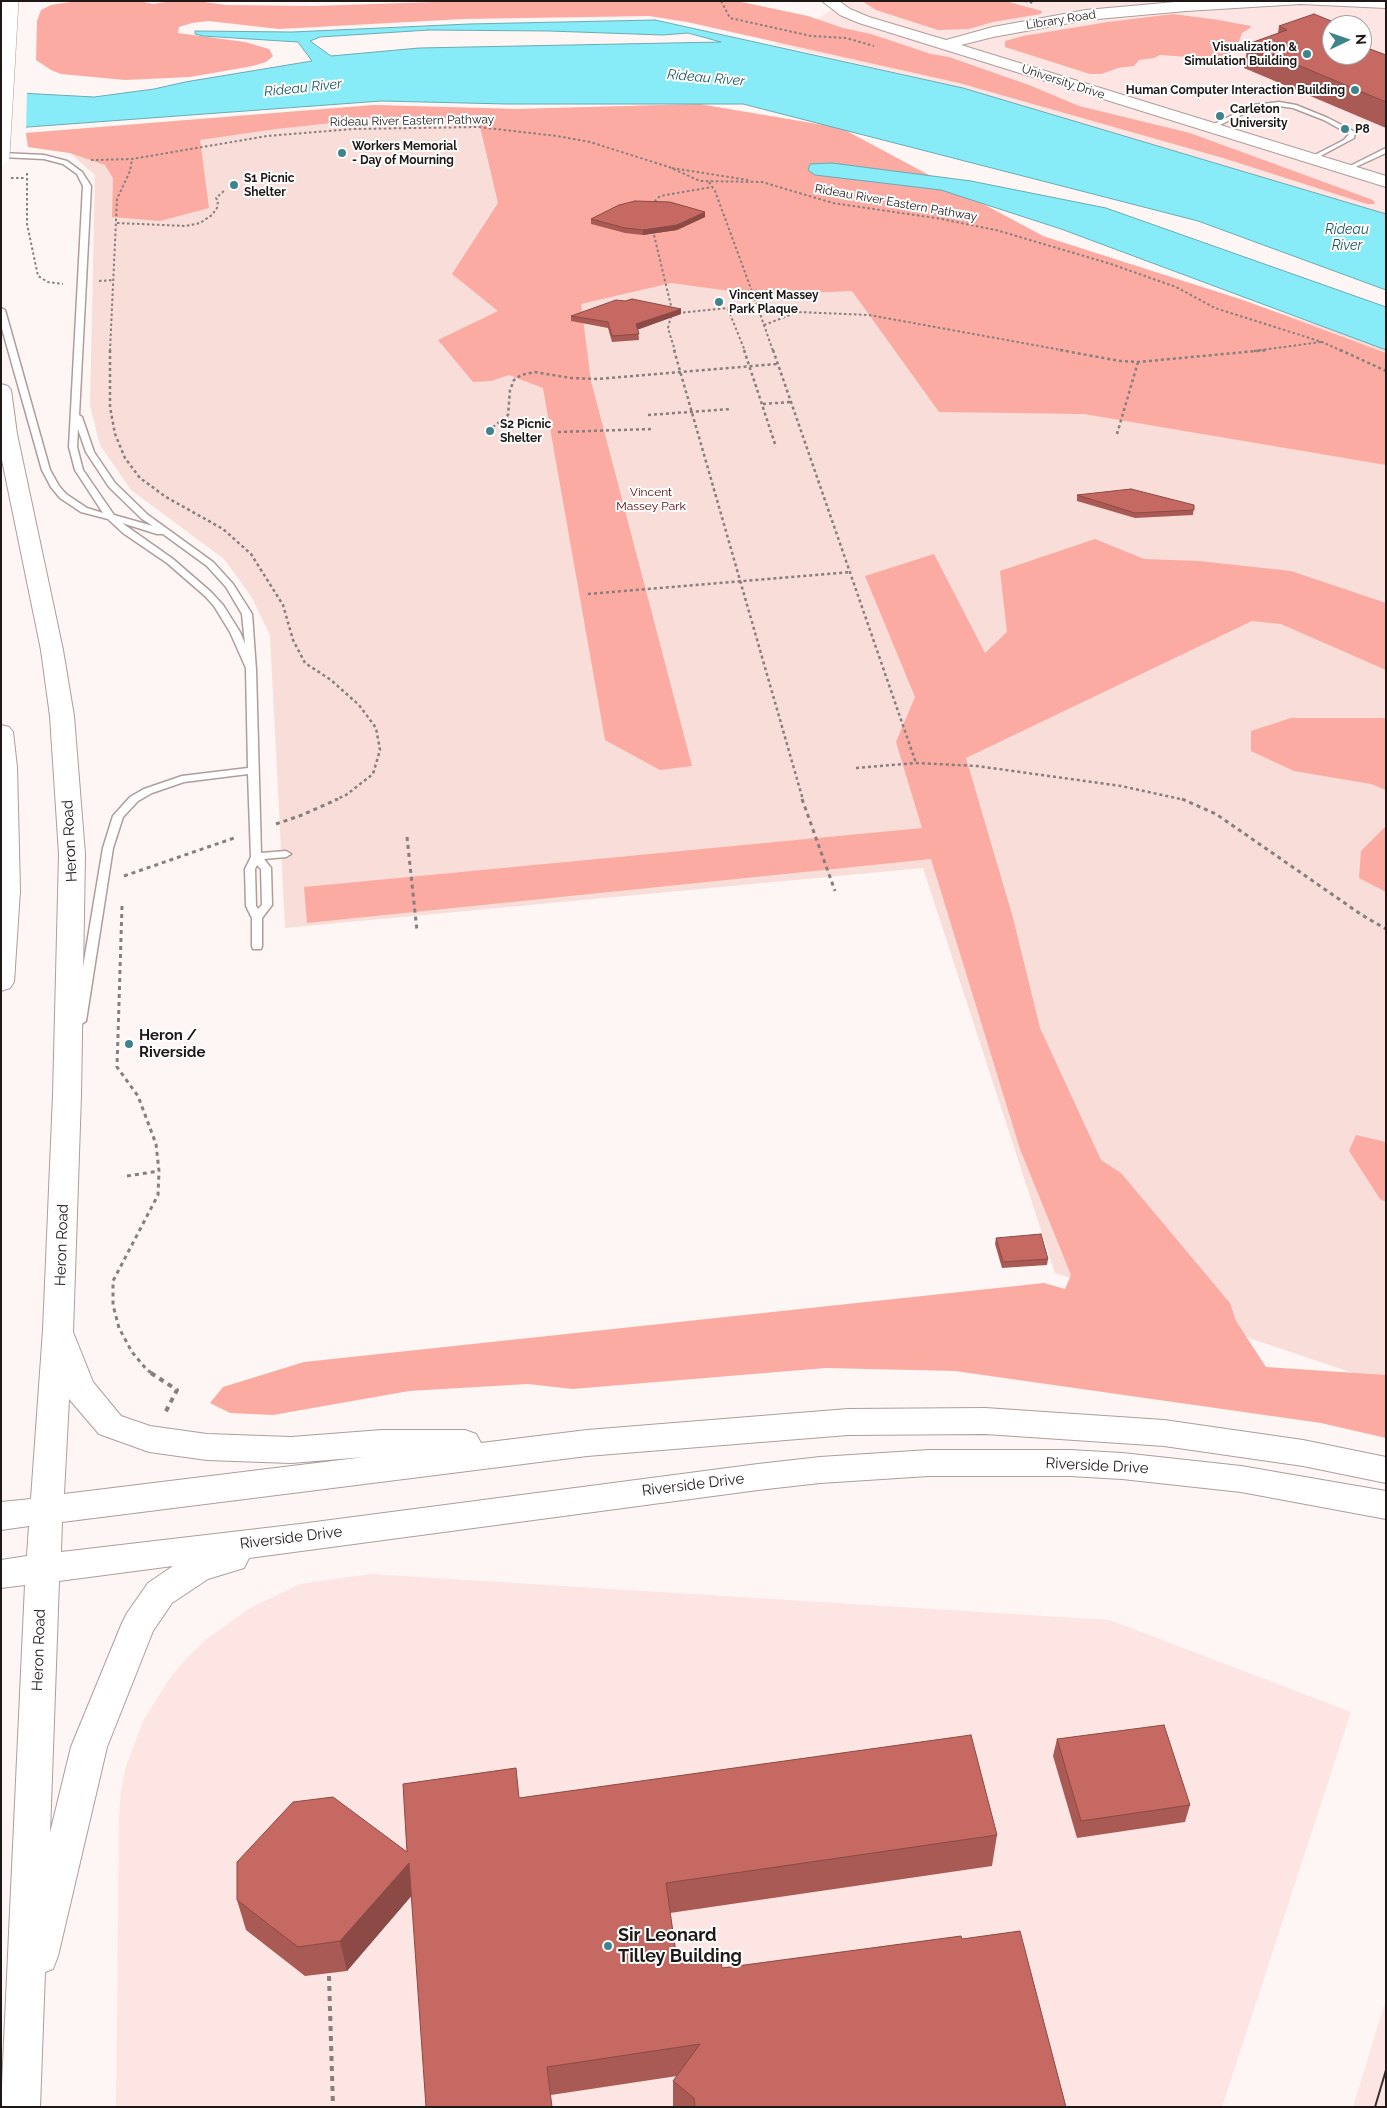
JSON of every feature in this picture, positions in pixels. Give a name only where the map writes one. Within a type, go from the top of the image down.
[{"type":"main road","points":[[1,156],[10,1]]},
{"type":"main road","name":"University Drive","points":[[829,1],[845,12],[878,24],[1386,182]]},
{"type":"main road","points":[[844,1],[852,10],[878,24]]},
{"type":"main road","name":"Library Road","points":[[948,45],[993,32],[1086,16],[1186,6],[1296,1]]},
{"type":"main road","points":[[1306,1],[1386,4]]},
{"type":"main road","name":"Heron Road","points":[[1,390],[7,434],[52,650],[66,750],[72,854],[67,1095],[58,1330],[43,1568],[20,2107]]},
{"type":"main road","points":[[1,732],[5,767],[4,838],[7,891],[1,982]]},
{"type":"main road","points":[[58,1330],[79,1388],[97,1410],[110,1424],[149,1439],[207,1447],[291,1450],[382,1443],[586,1443]]},
{"type":"main road","points":[[1,1516],[46,1508],[586,1443],[848,1422],[985,1421],[1164,1433],[1285,1450],[1386,1470]]},
{"type":"main road","name":"Riverside Drive","points":[[1,1574],[300,1538],[758,1477],[820,1470],[929,1463],[1070,1463],[1122,1466],[1241,1479],[1386,1505]]},
{"type":"main road","points":[[24,2018],[89,1747],[139,1623],[160,1592],[198,1568],[300,1538]]},
{"type":"lane","points":[[1209,128],[1255,106],[1279,104],[1294,106],[1353,132],[1351,138],[1312,159]]},
{"type":"lane","points":[[1347,169],[1386,150]]},
{"type":"lane","points":[[1,156],[30,156],[56,160],[73,167],[84,179],[87,193],[75,409],[74,447],[76,460],[86,480],[112,518],[126,531],[170,562],[208,594],[235,632],[251,670]]},
{"type":"lane","points":[[1,310],[50,478],[63,496],[84,510],[137,524],[176,538]]},
{"type":"lane","points":[[75,409],[90,452],[112,485],[145,517],[210,564],[238,598],[247,614],[251,670],[256,857],[250,869],[251,906],[257,918],[257,946]]},
{"type":"lane","points":[[67,1095],[108,848],[118,816],[134,799],[148,791],[182,779],[253,770]]},
{"type":"lane","points":[[256,857],[286,854]]},
{"type":"lane","points":[[256,857],[266,868],[267,905],[257,918]]},
{"type":"path","points":[[721,1],[730,18]]},
{"type":"path","name":"Rideau River Eastern Pathway","points":[[87,160],[132,159],[291,133],[381,128],[478,127],[512,129],[590,142],[669,167],[694,179],[709,182],[762,182],[833,203],[942,219],[996,230],[1112,264],[1176,287],[1215,308],[1322,342],[1386,371]]},
{"type":"path","points":[[122,877],[302,815],[346,795],[373,774],[380,750],[376,728],[359,705],[331,680],[304,663],[293,640],[283,605],[251,554],[223,529],[166,497],[140,478],[125,458],[115,434],[110,407],[110,357],[117,223],[116,199],[130,171],[132,159]]},
{"type":"path","points":[[669,167],[762,182]]},
{"type":"path","points":[[26,178],[27,224],[38,276],[42,280],[57,284],[114,280]]},
{"type":"path","points":[[709,182],[713,187],[764,325],[916,763]]},
{"type":"path","points":[[651,205],[660,196],[713,187]]},
{"type":"path","points":[[117,223],[186,226],[200,223],[212,215],[218,208],[216,198],[225,190]]},
{"type":"path","points":[[654,235],[672,305],[668,328],[739,582],[806,811],[835,891]]},
{"type":"path","points":[[671,313],[773,306],[798,312],[868,315],[1120,361],[1138,362],[1278,349],[1322,342]]},
{"type":"path","points":[[728,309],[750,365],[776,447]]},
{"type":"path","points":[[764,325],[798,312]]},
{"type":"path","points":[[1117,434],[1138,362]]},
{"type":"path","points":[[488,430],[508,414],[510,390],[514,380],[521,375],[535,372],[571,378],[598,379],[777,364]]},
{"type":"path","points":[[763,404],[790,402]]},
{"type":"path","points":[[648,415],[731,409]]},
{"type":"path","points":[[558,432],[652,430]]},
{"type":"path","points":[[588,594],[850,572]]},
{"type":"path","points":[[856,768],[916,763],[977,766],[1121,786],[1181,798],[1216,814],[1362,915],[1386,929]]},
{"type":"path","points":[[407,836],[417,931]]},
{"type":"path","points":[[122,905],[117,1067],[138,1096],[156,1144],[159,1171],[158,1195],[113,1281],[113,1298],[119,1328],[132,1352],[147,1370],[177,1390],[162,1420]]},
{"type":"path","points":[[127,1176],[159,1171]]},
{"type":"path","points":[[329,1976],[333,2107]]},
{"type":"shaded area","points":[[77,1],[140,1],[153,4],[172,1],[197,1],[226,5],[313,6],[465,1],[737,1],[808,16],[843,28],[871,34],[931,54],[949,57],[1029,85],[1079,106],[1190,133],[1373,200],[1375,204],[1367,204],[1223,158],[959,83],[687,22],[649,16],[464,19],[279,29],[208,21],[179,27],[178,33],[245,42],[269,49],[273,56],[266,62],[253,66],[190,77],[125,80],[61,74],[36,60],[37,21],[41,10],[51,5]]},
{"type":"shaded area","name":"Carleton University","points":[[847,1],[1386,1],[1386,214],[963,88],[774,44]]},
{"type":"shaded area","points":[[862,1],[1005,1],[1042,11],[1041,14],[993,22],[969,29],[938,30],[876,10]]},
{"type":"shaded area","points":[[1173,14],[1251,26],[1242,33],[1236,50],[1225,57],[1216,59],[1160,55],[1154,58],[1139,60],[1134,66],[1118,68],[1101,74],[1090,74],[1005,47],[1005,41],[1023,36],[1108,22]]},
{"type":"shaded area","points":[[699,104],[841,128],[1043,236],[1246,301],[1386,353],[1386,465],[1084,414],[939,412],[852,291],[760,295],[671,283],[581,304],[591,381],[692,766],[660,770],[605,740],[543,388],[509,375],[491,381],[473,382],[438,340],[498,311],[452,274],[498,203],[478,118],[379,118],[276,129],[200,140],[209,208],[160,221],[112,217],[113,178],[105,165],[70,153],[28,147],[26,133],[374,105],[517,109]]},
{"type":"shaded area","points":[[1095,539],[1144,559],[1199,561],[1291,571],[1386,603],[1386,670],[1281,624],[1252,621],[966,758],[1013,918],[1040,1028],[1101,1160],[1121,1173],[1230,1303],[1236,1321],[1266,1367],[1386,1375],[1386,1438],[1321,1423],[955,1371],[826,1368],[572,1389],[528,1384],[409,1391],[273,1415],[230,1413],[210,1403],[223,1387],[304,1362],[1044,1283],[1065,1289],[1071,1275],[1020,1149],[931,859],[307,923],[304,887],[922,828],[896,742],[915,697],[865,576],[934,554],[985,653],[1007,632],[1000,571]]},
{"type":"shaded area","points":[[1291,718],[1386,718],[1386,790],[1371,784],[1294,771],[1251,751],[1251,731]]},
{"type":"shaded area","points":[[1386,826],[1386,892],[1359,878],[1361,851]]},
{"type":"shaded area","points":[[1356,1135],[1386,1142],[1386,1202],[1380,1199],[1349,1151]]},
{"type":"shaded area","points":[[370,1574],[1110,1620],[1351,1712],[1222,2107],[116,2107],[119,1816],[121,1790],[126,1766],[144,1719],[172,1675],[189,1656],[208,1638],[250,1608],[300,1584]]},
{"type":"shaded area","points":[[1386,1999],[1386,2107],[1353,2107],[1368,2058]]},
{"type":"green space","name":"Vincent Massey Park","points":[[699,104],[841,128],[1043,236],[1386,349],[1386,1384],[1055,1273],[923,868],[285,928],[270,635],[251,596],[224,559],[131,490],[100,445],[90,406],[95,175],[70,153],[28,147],[26,133],[374,105],[517,109]]},
{"type":"water","name":"Rideau River","points":[[655,20],[963,88],[1386,214],[1386,290],[1198,221],[743,104],[507,104],[381,101],[1,129],[1,92],[94,97],[154,89],[312,61],[298,42],[203,36],[195,34],[195,31],[292,32],[469,24]],"holes":[[[429,30],[549,31],[663,35],[688,33],[721,42],[419,48],[331,56],[310,41],[320,37]]]},
{"type":"water","name":"Rideau River","points":[[832,163],[971,181],[1106,208],[1386,307],[1386,350],[1061,229],[941,190],[815,175],[808,170],[810,164]]},
{"type":"pier","points":[[1,90],[27,91],[26,130],[1,131]]},
{"type":"building","points":[[1314,14],[1322,17],[1322,65],[1372,65],[1372,50],[1386,55],[1386,102],[1248,44],[1287,30],[1279,26]]},
{"type":"building","points":[[635,201],[670,202],[705,212],[677,225],[643,230],[625,228],[591,219],[619,205]]},
{"type":"building","points":[[632,299],[681,309],[636,324],[639,334],[612,336],[608,322],[571,316],[616,300],[625,301]]},
{"type":"building","points":[[1131,489],[1194,505],[1194,510],[1135,513],[1077,495]]},
{"type":"building","points":[[1041,1234],[1048,1259],[1003,1262],[996,1238]]},
{"type":"building","points":[[1164,1725],[1190,1805],[1081,1821],[1057,1739]]},
{"type":"building","name":"Sir Leonard Tilley Building","points":[[971,1735],[997,1835],[666,1883],[677,1960],[720,1953],[722,1968],[961,1936],[962,1939],[1020,1931],[1066,2107],[695,2107],[694,2098],[673,2081],[700,2044],[547,2067],[552,2107],[426,2107],[409,1863],[340,1941],[298,1947],[237,1900],[237,1862],[293,1802],[333,1797],[407,1852],[403,1784],[516,1768],[519,1798]]},
{"type":"tram line","points":[[1375,2107],[1386,2070]]},
{"type":"place","name":"Visualization & Simulation Building","points":[[1307,54]]},
{"type":"place","name":"Human Computer Interaction Building","points":[[1355,90]]},
{"type":"place","name":"Carleton University","points":[[1220,116]]},
{"type":"place","name":"P8","points":[[1345,129]]},
{"type":"place","name":"Workers Memorial - Day of Mourning","points":[[342,153]]},
{"type":"place","name":"S1 Picnic Shelter","points":[[234,185]]},
{"type":"place","name":"Vincent Massey Park Plaque","points":[[719,302]]},
{"type":"place","name":"S2 Picnic Shelter","points":[[490,431]]},
{"type":"place","name":"Heron / Riverside","points":[[129,1044]]},
{"type":"place","name":"Sir Leonard Tilley Building","points":[[608,1946]]}]
